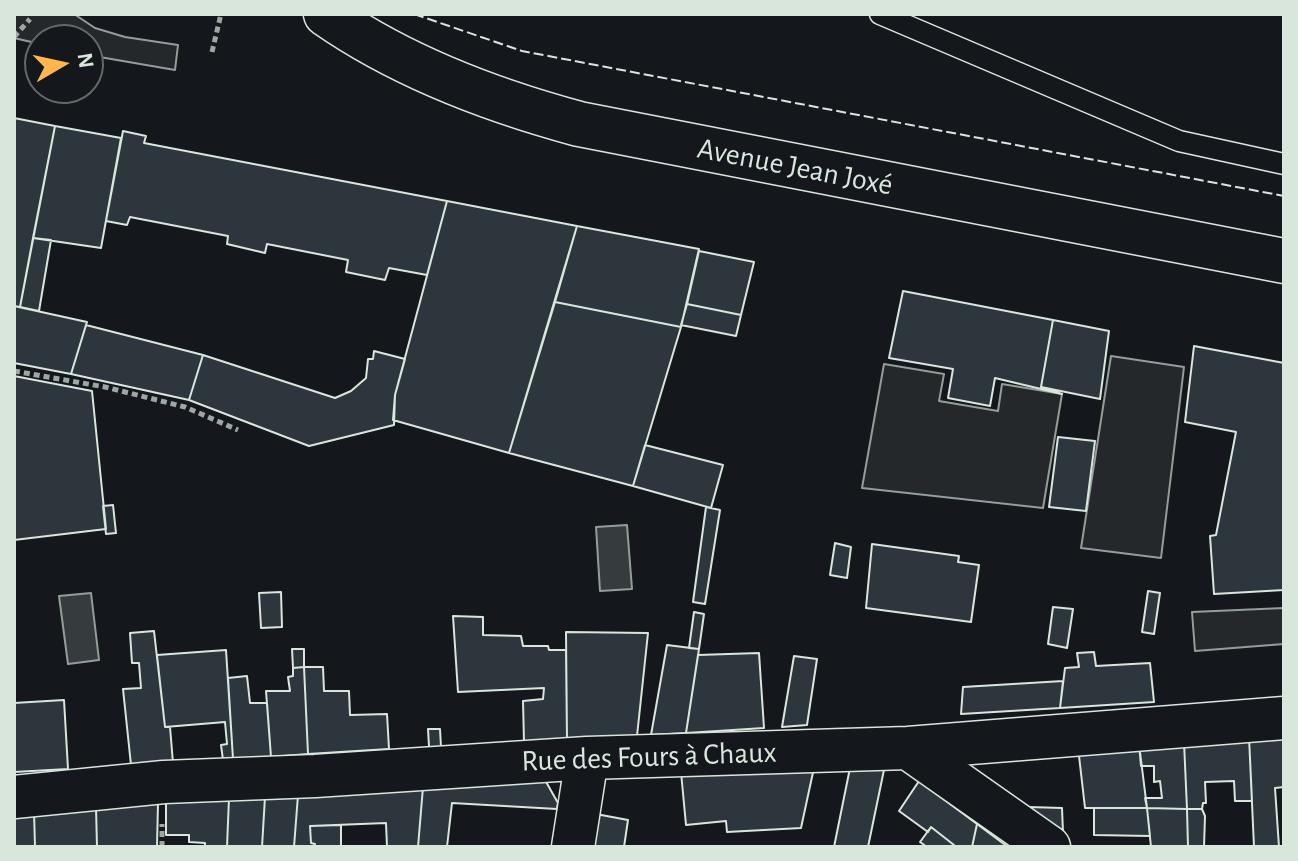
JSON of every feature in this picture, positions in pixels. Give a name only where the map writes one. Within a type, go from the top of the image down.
[{"type":"main road","name":"Avenue Jean Joxé","points":[[326,14],[429,73],[522,108],[579,124],[1284,261]]},
{"type":"street","name":"Rue des Fours à Chaux","points":[[14,797],[164,782],[315,776],[587,758],[908,748],[1284,718]]},
{"type":"street","points":[[908,748],[1049,847]]},
{"type":"street","points":[[573,847],[587,758]]},
{"type":"lane","points":[[880,14],[1179,141],[1284,164]]},
{"type":"path","points":[[212,52],[221,14]]},
{"type":"path","points":[[14,37],[30,19]]},
{"type":"path","points":[[14,371],[105,387],[185,407],[238,430]]},
{"type":"shaded area","points":[[14,14],[74,14],[89,24],[24,24],[24,40],[14,38]]},
{"type":"shaded area","points":[[104,31],[178,45],[175,70],[104,58]]},
{"type":"shaded area","points":[[1111,356],[1184,367],[1161,558],[1081,548]]},
{"type":"shaded area","points":[[884,364],[944,374],[939,401],[998,411],[1002,384],[1062,394],[1043,508],[862,488]]},
{"type":"shaded area","points":[[627,525],[632,589],[600,591],[596,527]]},
{"type":"shaded area","points":[[91,593],[99,660],[68,664],[59,596]]},
{"type":"shaded area","points":[[1284,608],[1284,644],[1195,651],[1192,612]]},
{"type":"building","points":[[14,118],[55,126],[20,307],[14,306]]},
{"type":"building","points":[[55,126],[121,138],[101,248],[33,238]]},
{"type":"building","points":[[123,131],[146,136],[144,143],[447,201],[427,275],[389,268],[385,280],[346,272],[348,260],[267,244],[265,253],[227,244],[228,236],[130,217],[127,225],[106,221]]},
{"type":"building","points":[[447,201],[577,226],[509,453],[393,420],[395,395]]},
{"type":"building","points":[[577,226],[699,249],[681,327],[555,302]]},
{"type":"building","points":[[33,238],[51,240],[39,311],[20,307]]},
{"type":"building","points":[[699,251],[754,262],[741,315],[687,304]]},
{"type":"building","points":[[903,291],[1053,320],[1041,387],[1062,394],[995,378],[990,406],[948,398],[953,369],[889,358]]},
{"type":"building","points":[[555,302],[681,327],[633,486],[509,453]]},
{"type":"building","points":[[687,304],[741,315],[736,336],[681,325]]},
{"type":"building","points":[[14,306],[87,322],[71,374],[14,363]]},
{"type":"building","points":[[1053,320],[1109,331],[1100,399],[1041,387]]},
{"type":"building","points":[[86,325],[203,355],[189,400],[71,374]]},
{"type":"building","points":[[1194,346],[1284,363],[1284,590],[1214,594],[1210,536],[1216,535],[1236,432],[1185,422]]},
{"type":"building","points":[[374,351],[405,359],[395,395],[394,425],[309,446],[189,400],[203,355],[335,398],[351,391],[366,378],[368,359],[373,359]]},
{"type":"building","points":[[14,376],[92,391],[106,529],[14,540]]},
{"type":"building","points":[[1058,437],[1095,441],[1086,511],[1049,507]]},
{"type":"building","points":[[645,445],[723,465],[711,508],[633,486]]},
{"type":"building","points":[[113,505],[116,533],[106,534],[103,506]]},
{"type":"building","points":[[706,507],[720,510],[705,604],[693,602]]},
{"type":"building","points":[[835,543],[851,547],[847,578],[830,575]]},
{"type":"building","points":[[872,544],[959,556],[958,562],[979,565],[971,622],[866,608]]},
{"type":"building","points":[[1148,591],[1160,593],[1154,634],[1142,632]]},
{"type":"building","points":[[281,592],[282,627],[261,628],[259,593]]},
{"type":"building","points":[[1053,607],[1073,609],[1067,648],[1048,644]]},
{"type":"building","points":[[694,612],[704,614],[699,649],[689,648]]},
{"type":"building","points":[[453,616],[483,617],[483,635],[521,636],[523,646],[566,650],[567,740],[524,742],[523,701],[543,699],[544,688],[458,692]]},
{"type":"building","points":[[154,631],[165,727],[170,727],[173,763],[131,765],[123,689],[141,688],[139,663],[132,663],[130,633]]},
{"type":"building","points":[[566,632],[648,633],[637,736],[567,740]]},
{"type":"building","points":[[667,645],[699,649],[686,733],[651,735]]},
{"type":"building","points":[[292,649],[304,649],[304,667],[293,668]]},
{"type":"building","points":[[226,650],[233,759],[223,760],[221,745],[227,744],[225,722],[165,727],[157,655]]},
{"type":"building","points":[[1094,652],[1096,666],[1150,663],[1154,702],[1060,708],[1065,668],[1079,667],[1077,653]]},
{"type":"building","points":[[759,653],[764,728],[686,733],[698,655]]},
{"type":"building","points":[[794,656],[817,659],[807,725],[782,727]]},
{"type":"building","points":[[304,667],[323,667],[324,691],[349,691],[350,715],[387,714],[389,749],[308,754]]},
{"type":"building","points":[[304,667],[308,754],[271,757],[266,691],[290,691],[288,677],[293,676],[293,668]]},
{"type":"building","points":[[247,676],[250,703],[267,703],[271,757],[233,759],[228,678]]},
{"type":"building","points":[[1063,681],[1060,708],[961,714],[963,687]]},
{"type":"building","points":[[64,700],[68,769],[14,772],[14,703]]},
{"type":"building","points":[[428,729],[440,729],[441,747],[429,747]]},
{"type":"building","points":[[1284,735],[1284,787],[1275,788],[1279,847],[1254,847],[1249,737]]},
{"type":"building","points":[[1249,737],[1252,801],[1235,801],[1234,781],[1205,782],[1206,803],[1203,803],[1202,809],[1187,809],[1184,742]]},
{"type":"building","points":[[1184,742],[1187,809],[1147,808],[1145,798],[1162,798],[1160,781],[1154,782],[1154,766],[1141,766],[1139,744]]},
{"type":"building","points":[[1139,744],[1147,808],[1085,808],[1078,747]]},
{"type":"building","points":[[815,763],[801,828],[727,832],[726,821],[686,825],[681,772]]},
{"type":"building","points":[[851,763],[885,765],[868,847],[834,847]]},
{"type":"building","points":[[545,780],[558,803],[557,809],[452,803],[447,847],[418,847],[423,787]]},
{"type":"building","points":[[919,781],[977,824],[972,847],[953,847],[931,827],[928,832],[899,811]]},
{"type":"building","points":[[423,787],[418,847],[387,847],[386,823],[310,826],[314,847],[294,847],[298,795]]},
{"type":"building","points":[[298,795],[294,847],[262,847],[265,797]]},
{"type":"building","points":[[265,797],[262,847],[227,847],[229,798]]},
{"type":"building","points":[[229,798],[227,847],[205,847],[205,843],[189,842],[189,835],[166,835],[166,802]]},
{"type":"building","points":[[158,803],[157,847],[97,847],[96,807]]},
{"type":"building","points":[[96,807],[97,847],[35,847],[34,811]]},
{"type":"building","points":[[1029,807],[1062,808],[1063,833]]},
{"type":"building","points":[[1094,808],[1147,808],[1150,836],[1094,835]]},
{"type":"building","points":[[1147,808],[1187,809],[1188,847],[1151,847]]},
{"type":"building","points":[[1187,809],[1202,809],[1205,816],[1204,847],[1188,847]]},
{"type":"building","points":[[34,811],[35,847],[14,847],[14,813]]},
{"type":"building","points":[[596,814],[628,820],[624,847],[591,847]]},
{"type":"building","points":[[977,824],[1008,847],[972,847]]},
{"type":"building","points":[[341,825],[341,847],[314,847],[315,844],[311,843],[310,826]]},
{"type":"building","points":[[931,827],[953,847],[927,847],[920,842]]},
{"type":"fence","points":[[414,14],[522,51],[1284,196]]}]
